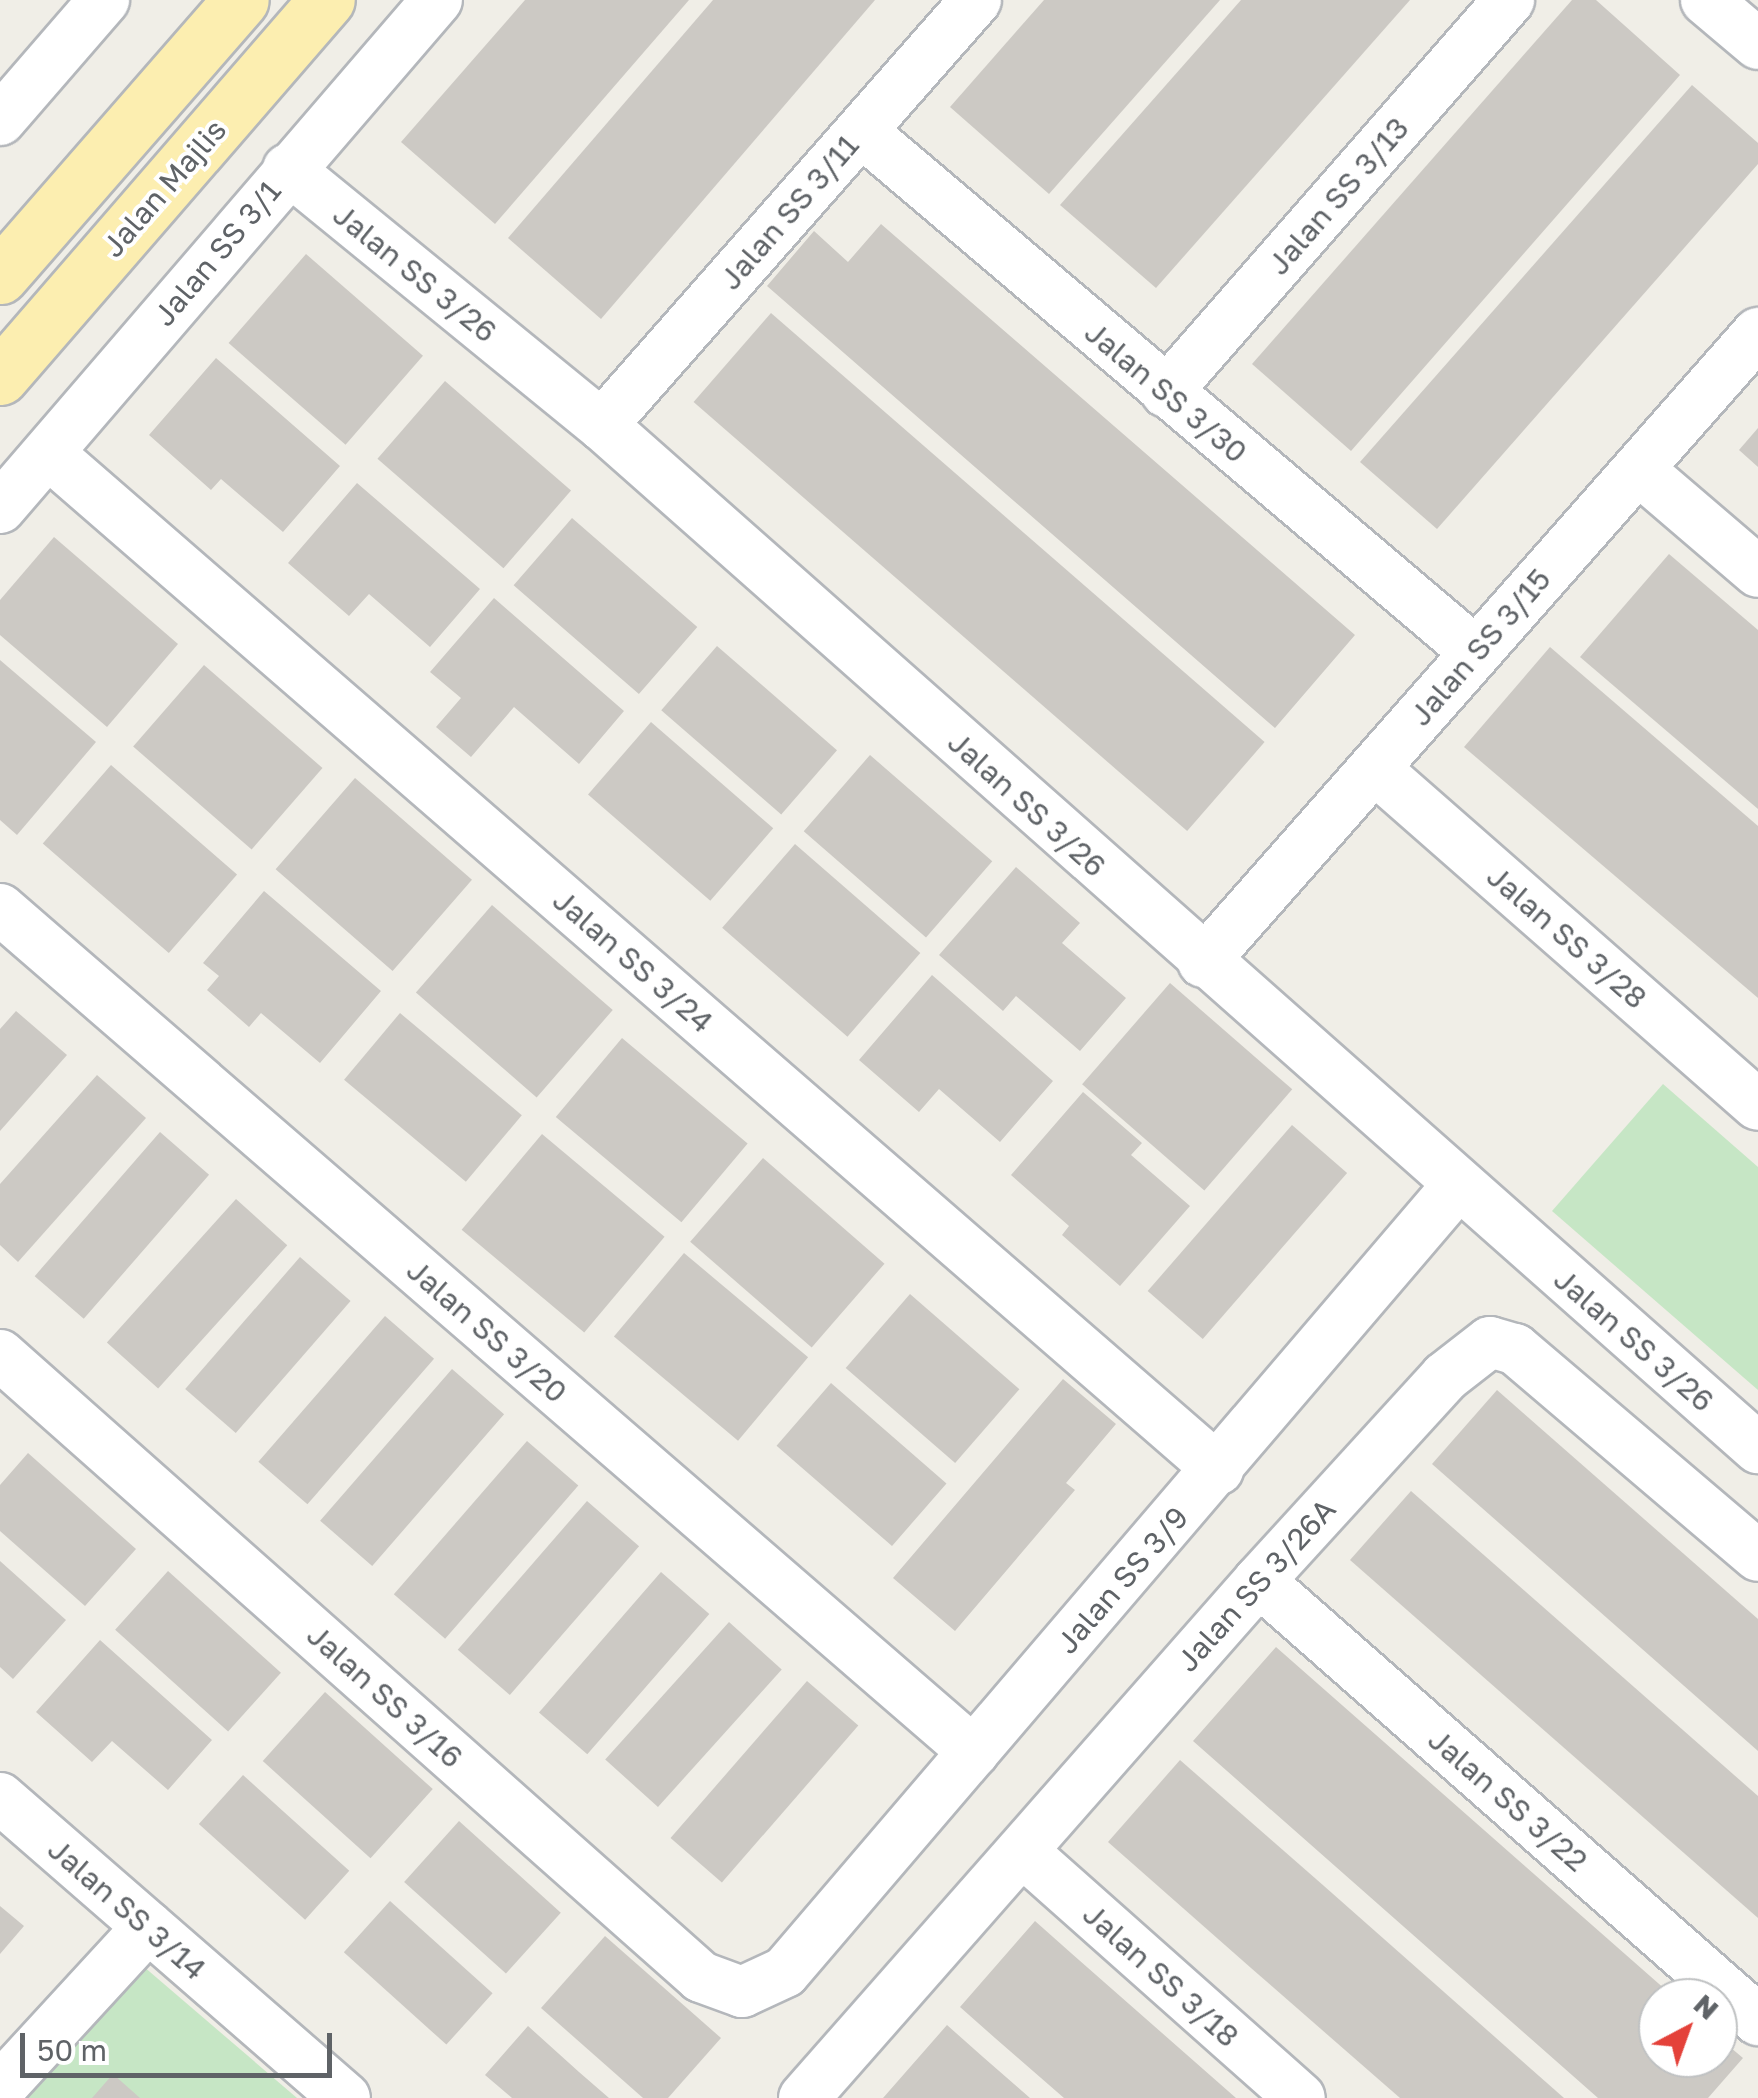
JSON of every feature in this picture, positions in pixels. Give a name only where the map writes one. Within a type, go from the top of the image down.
[{"type":"main road","points":[[0,276],[241,0]]},
{"type":"main road","name":"Jalan Majlis","points":[[0,377],[328,0]]},
{"type":"street","points":[[0,120],[104,0]]},
{"type":"street","name":"Jalan SS 3/1","points":[[0,508],[437,0]]},
{"type":"street","name":"Jalan SS 3/11","points":[[602,424],[976,0]]},
{"type":"street","name":"Jalan SS 3/13","points":[[1166,392],[1510,0]]},
{"type":"street","name":"Jalan SS 3/30","points":[[861,131],[1473,650]]},
{"type":"street","name":"Jalan SS 3/26","points":[[288,170],[602,424],[1204,962],[1758,1448]]},
{"type":"street","name":"Jalan SS 3/15","points":[[1204,962],[1375,769],[1473,650],[1758,333]]},
{"type":"street","name":"Jalan SS 3/24","points":[[48,454],[1218,1469]]},
{"type":"street","points":[[1638,470],[1758,572]]},
{"type":"street","name":"Jalan SS 3/28","points":[[1375,769],[1758,1105]]},
{"type":"street","name":"Jalan SS 3/20","points":[[0,910],[974,1752]]},
{"type":"street","name":"Jalan SS 3/9","points":[[785,1972],[1457,1186]]},
{"type":"street","name":"Jalan SS 3/26A","points":[[804,2098],[1259,1581],[1445,1377],[1490,1342],[1515,1349],[1758,1556]]},
{"type":"street","name":"Jalan SS 3/16","points":[[0,1355],[702,1977],[742,1992],[785,1972]]},
{"type":"street","name":"Jalan SS 3/22","points":[[1259,1581],[1758,2020]]},
{"type":"street","name":"Jalan SS 3/14","points":[[0,1798],[345,2098]]},
{"type":"street","name":"Jalan SS 3/18","points":[[1022,1852],[1300,2098]]},
{"type":"street","points":[[0,2088],[148,1927]]},
{"type":"green space","points":[[1663,1084],[1758,1167],[1758,1390],[1552,1211]]},
{"type":"green space","points":[[129,1954],[297,2098],[5,2098]]},
{"type":"building","points":[[525,0],[689,0],[495,224],[401,142]]},
{"type":"building","points":[[713,0],[875,0],[601,319],[508,238]]},
{"type":"building","points":[[1044,0],[1220,0],[1049,194],[950,107]]},
{"type":"building","points":[[1241,0],[1410,0],[1156,288],[1060,205]]},
{"type":"building","points":[[1572,0],[1596,0],[1680,75],[1351,451],[1252,364]]},
{"type":"building","points":[[1692,85],[1758,143],[1758,164],[1437,529],[1360,462]]},
{"type":"building","points":[[881,224],[1355,635],[1275,728],[767,286],[814,231],[848,262]]},
{"type":"building","points":[[306,254],[423,356],[346,445],[229,343]]},
{"type":"building","points":[[771,313],[1265,742],[1187,831],[694,402]]},
{"type":"building","points":[[216,358],[340,466],[283,532],[221,479],[211,490],[149,435]]},
{"type":"building","points":[[445,381],[571,491],[503,568],[377,459]]},
{"type":"building","points":[[1758,428],[1758,467],[1739,450]]},
{"type":"building","points":[[357,483],[480,589],[430,647],[369,594],[349,616],[288,563]]},
{"type":"building","points":[[572,518],[697,627],[639,694],[514,585]]},
{"type":"building","points":[[54,537],[178,644],[107,727],[0,635],[0,600]]},
{"type":"building","points":[[1669,554],[1758,630],[1758,809],[1580,657]]},
{"type":"building","points":[[494,598],[624,711],[579,764],[514,707],[471,757],[436,727],[461,698],[430,672]]},
{"type":"building","points":[[717,646],[837,750],[781,814],[661,710]]},
{"type":"building","points":[[1550,647],[1758,826],[1758,998],[1464,747]]},
{"type":"building","points":[[0,660],[96,742],[17,835],[0,820]]},
{"type":"building","points":[[204,665],[322,768],[252,850],[133,747]]},
{"type":"building","points":[[651,722],[773,828],[710,901],[588,794]]},
{"type":"building","points":[[870,755],[992,861],[926,938],[804,831]]},
{"type":"building","points":[[111,765],[237,875],[169,953],[43,843]]},
{"type":"building","points":[[355,778],[472,880],[393,971],[276,869]]},
{"type":"building","points":[[795,844],[920,953],[847,1037],[722,928]]},
{"type":"building","points":[[1016,867],[1080,923],[1062,943],[1126,998],[1080,1051],[1016,996],[1003,1011],[939,955]]},
{"type":"building","points":[[264,891],[381,991],[320,1063],[261,1013],[249,1027],[207,990],[219,976],[203,963]]},
{"type":"building","points":[[492,905],[613,1010],[537,1098],[416,993]]},
{"type":"building","points":[[932,975],[1053,1081],[1000,1142],[939,1089],[919,1112],[859,1060]]},
{"type":"building","points":[[1170,983],[1292,1089],[1204,1190],[1082,1084]]},
{"type":"building","points":[[16,1011],[67,1055],[0,1131],[0,1029]]},
{"type":"building","points":[[400,1013],[522,1115],[466,1182],[344,1080]]},
{"type":"building","points":[[622,1038],[748,1143],[681,1222],[556,1117]]},
{"type":"building","points":[[97,1075],[146,1118],[18,1262],[0,1245],[0,1184]]},
{"type":"building","points":[[1083,1092],[1142,1143],[1131,1155],[1190,1206],[1120,1286],[1062,1235],[1069,1226],[1011,1175]]},
{"type":"building","points":[[1292,1125],[1347,1173],[1203,1339],[1148,1291]]},
{"type":"building","points":[[160,1132],[209,1175],[84,1319],[35,1276]]},
{"type":"building","points":[[542,1134],[665,1237],[584,1333],[462,1230]]},
{"type":"building","points":[[763,1158],[885,1264],[812,1347],[690,1242]]},
{"type":"building","points":[[236,1199],[287,1245],[158,1389],[107,1342]]},
{"type":"building","points":[[684,1253],[808,1357],[738,1441],[614,1336]]},
{"type":"building","points":[[300,1257],[351,1301],[236,1433],[185,1389]]},
{"type":"building","points":[[910,1294],[1019,1389],[955,1463],[846,1368]]},
{"type":"building","points":[[385,1316],[434,1359],[307,1504],[258,1462]]},
{"type":"building","points":[[452,1369],[504,1414],[372,1566],[320,1521]]},
{"type":"building","points":[[1063,1379],[1116,1424],[1066,1483],[1075,1490],[955,1631],[893,1578]]},
{"type":"building","points":[[831,1383],[946,1483],[892,1546],[777,1446]]},
{"type":"building","points":[[1497,1390],[1758,1619],[1758,1751],[1432,1464]]},
{"type":"building","points":[[527,1441],[578,1486],[445,1639],[394,1594]]},
{"type":"building","points":[[28,1453],[136,1549],[85,1606],[0,1531],[0,1485]]},
{"type":"building","points":[[1411,1491],[1758,1796],[1758,1918],[1350,1560]]},
{"type":"building","points":[[587,1501],[639,1546],[510,1695],[458,1650]]},
{"type":"building","points":[[0,1561],[66,1620],[13,1679],[0,1667]]},
{"type":"building","points":[[168,1571],[281,1673],[228,1731],[115,1630]]},
{"type":"building","points":[[661,1572],[709,1614],[587,1754],[539,1712]]},
{"type":"building","points":[[729,1622],[782,1670],[658,1807],[605,1759]]},
{"type":"building","points":[[100,1640],[212,1740],[168,1790],[112,1741],[92,1762],[36,1712]]},
{"type":"building","points":[[1276,1647],[1652,1978],[1638,1978],[1638,2078],[1726,2078],[1708,2098],[1598,2098],[1193,1741]]},
{"type":"building","points":[[807,1681],[858,1726],[722,1883],[671,1838]]},
{"type":"building","points":[[325,1692],[433,1789],[371,1858],[263,1761]]},
{"type":"building","points":[[1180,1760],[1564,2098],[1400,2098],[1251,1968],[1108,1842]]},
{"type":"building","points":[[243,1775],[349,1871],[305,1920],[199,1824]]},
{"type":"building","points":[[459,1821],[561,1913],[506,1974],[404,1882]]},
{"type":"building","points":[[390,1901],[493,1993],[446,2045],[344,1952]]},
{"type":"building","points":[[0,1906],[24,1926],[0,1954]]},
{"type":"building","points":[[1035,1921],[1236,2098],[1064,2098],[995,2038],[960,2007]]},
{"type":"building","points":[[605,1936],[721,2038],[668,2098],[643,2098],[541,2008]]},
{"type":"building","points":[[947,2025],[983,2057],[1030,2098],[883,2098]]},
{"type":"building","points":[[528,2026],[609,2098],[512,2098],[485,2075]]},
{"type":"building","points":[[113,2074],[140,2098],[92,2098]]}]
